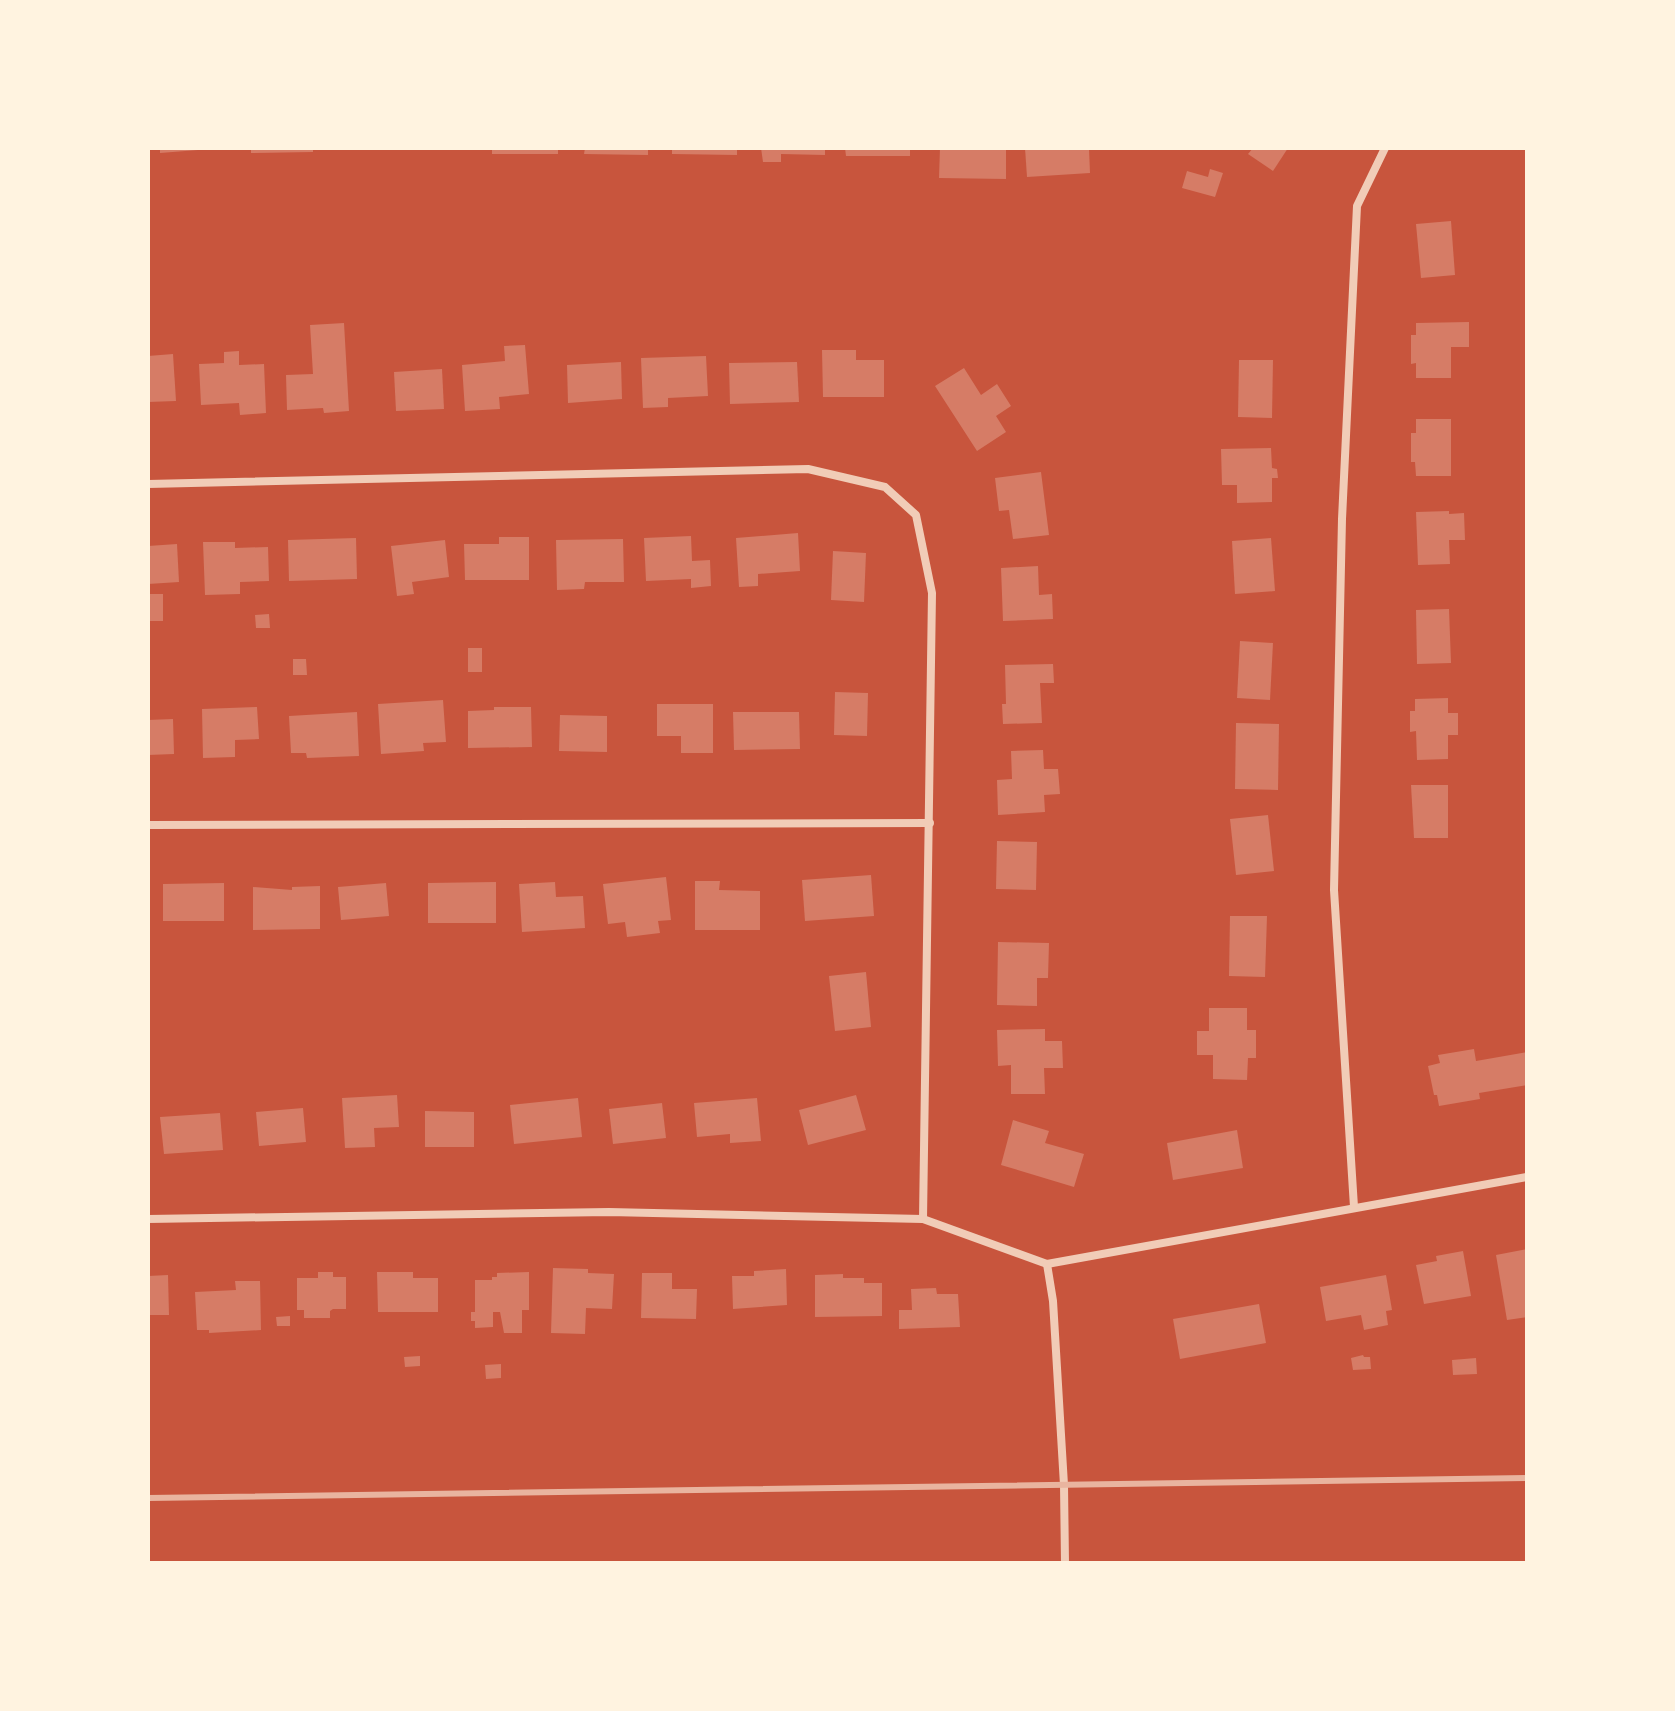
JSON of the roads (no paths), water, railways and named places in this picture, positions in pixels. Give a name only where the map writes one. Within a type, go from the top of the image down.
[{"type":"street","points":[[1354,1207],[1334,890],[1342,519],[1357,206],[1385,148]]},
{"type":"street","points":[[148,484],[808,469],[885,487],[916,515],[932,593],[923,1219]]},
{"type":"street","points":[[148,825],[930,823]]},
{"type":"street","points":[[148,1219],[609,1212],[923,1219],[1047,1264],[1527,1177]]},
{"type":"street","points":[[1047,1264],[1053,1301],[1064,1485],[1065,1563]]},
{"type":"railway","points":[[148,1498],[1527,1478]]}]
